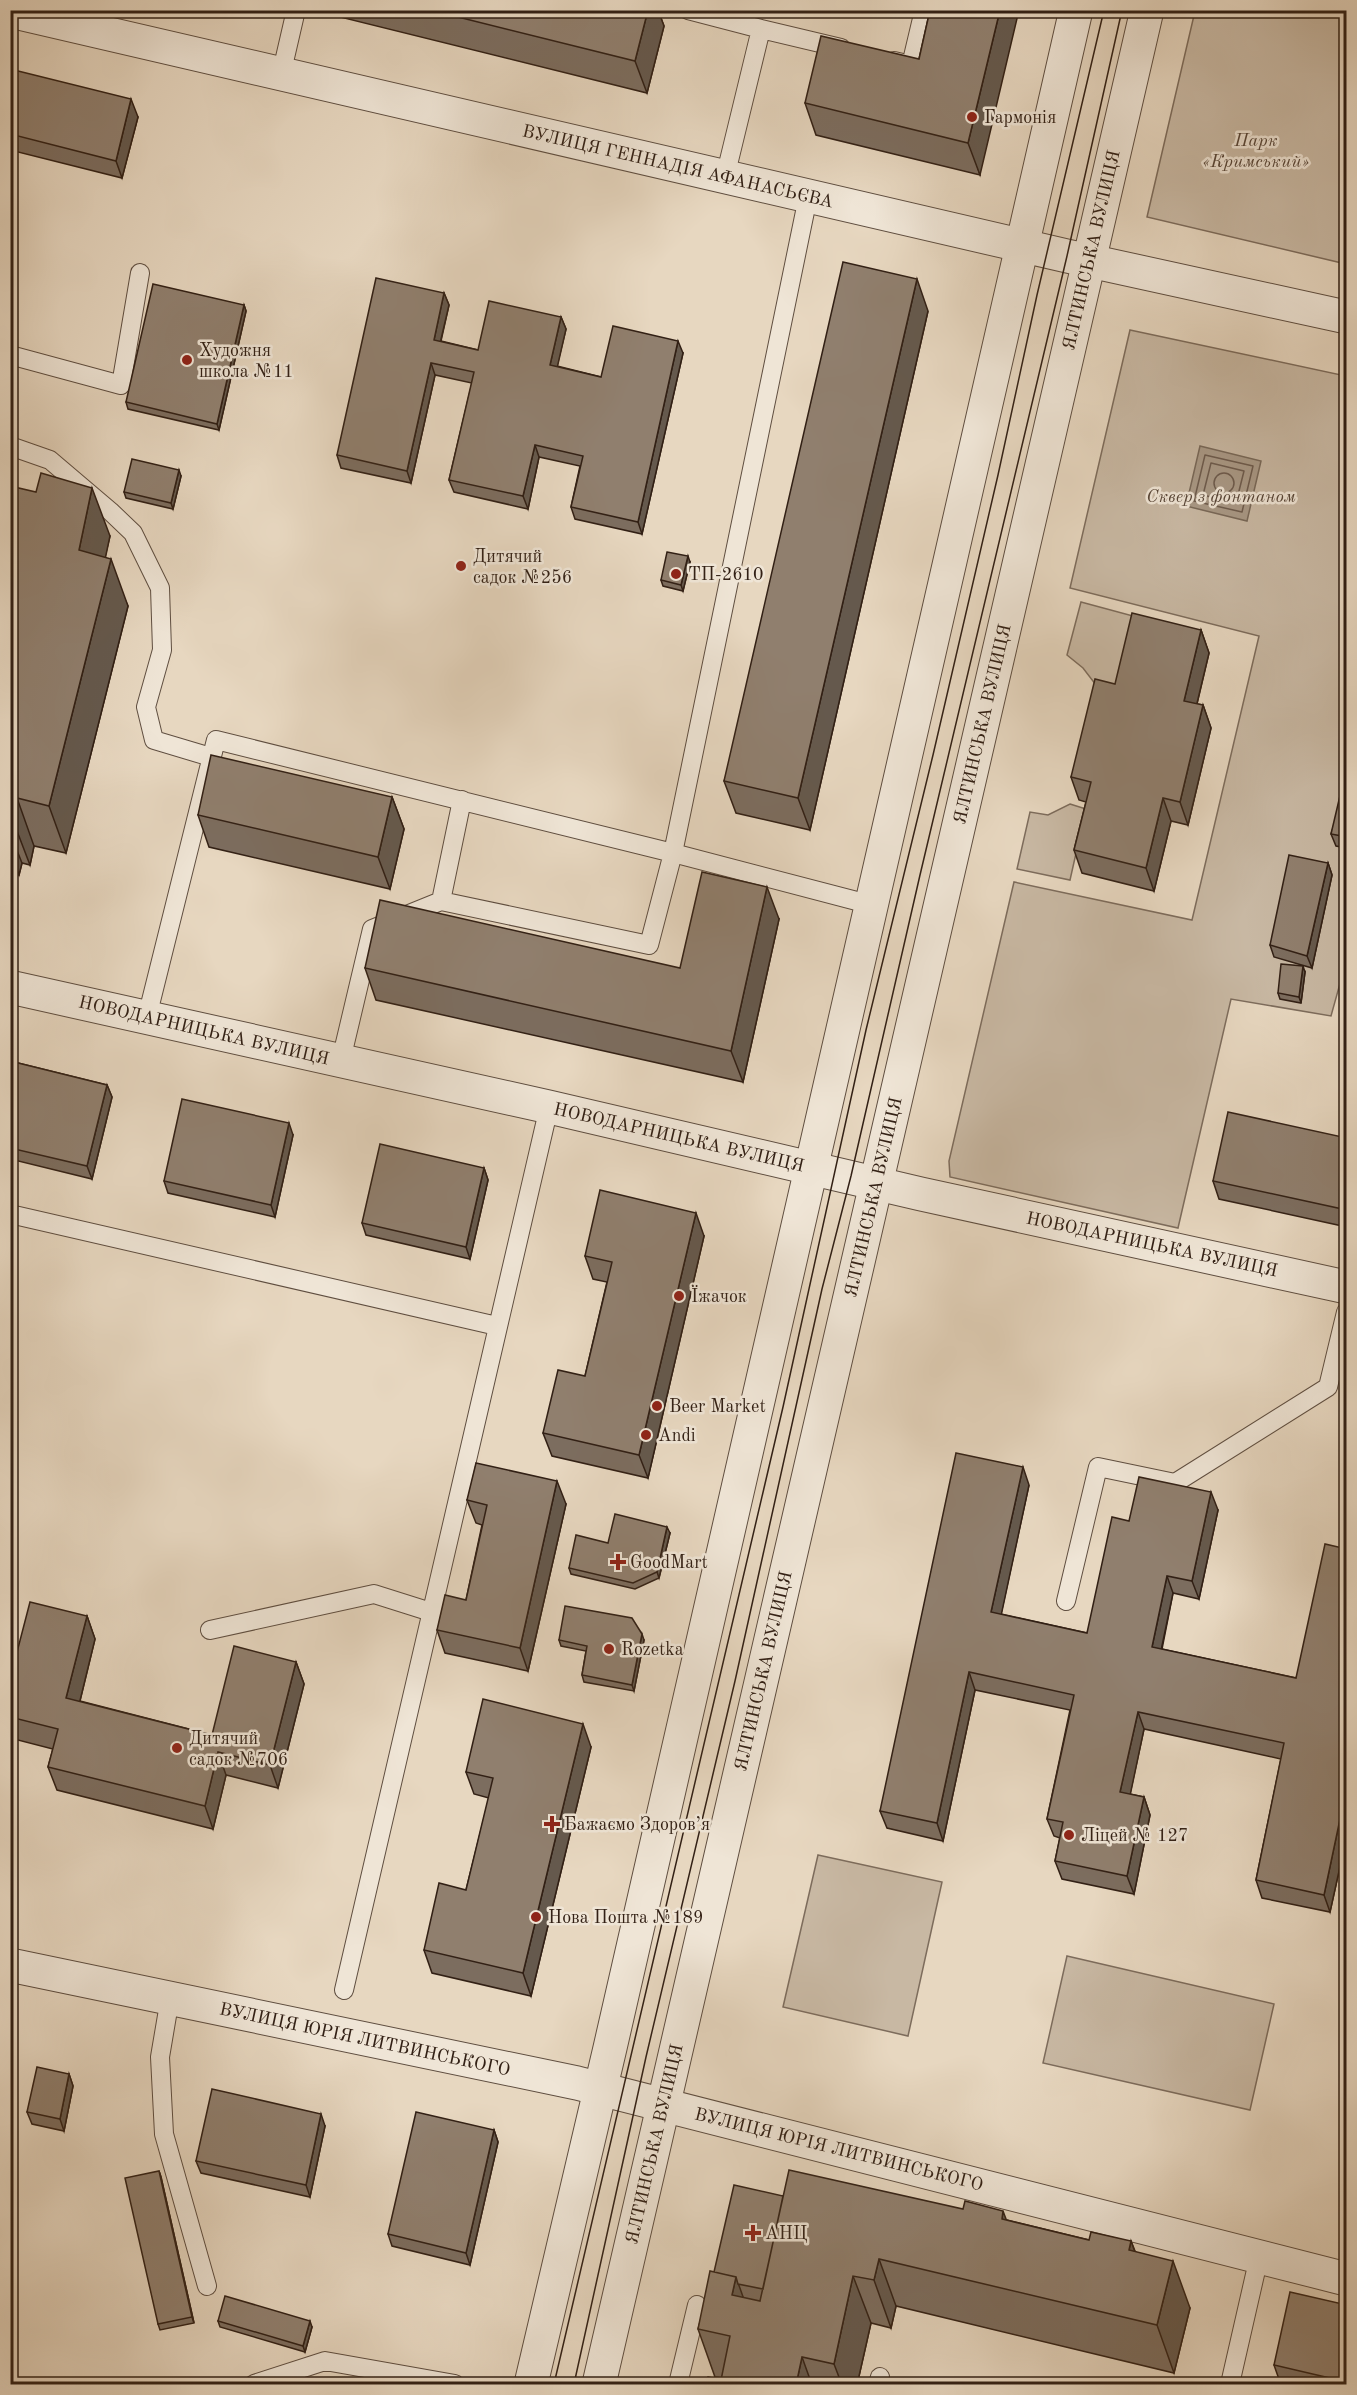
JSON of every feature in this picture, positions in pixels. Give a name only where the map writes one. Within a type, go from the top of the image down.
[{"type":"street","points":[[531,2385],[1076,10]]},
{"type":"street","name":"ЯЛТИНСЬКА ВУЛИЦЯ","points":[[599,2385],[1147,10]]},
{"type":"street","name":"ВУЛИЦЯ ГЕННАДІЯ АФАНАСЬЄВА","points":[[10,11],[808,197],[1347,317]]},
{"type":"street","name":"НОВОДАРНИЦЬКА ВУЛИЦЯ","points":[[10,987],[1347,1287]]},
{"type":"street","name":"ВУЛИЦЯ ЮРІЯ ЛИТВИНСЬКОГО","points":[[10,1965],[600,2089],[1347,2279]]},
{"type":"lane","points":[[281,75],[296,10]]},
{"type":"lane","points":[[688,10],[744,17],[761,29],[854,51]]},
{"type":"lane","points":[[877,57],[911,65],[924,10]]},
{"type":"lane","points":[[725,177],[761,29]]},
{"type":"lane","points":[[341,1060],[372,929],[441,901],[649,945],[673,853],[808,197]]},
{"type":"lane","points":[[10,355],[121,385],[140,273]]},
{"type":"lane","points":[[10,446],[50,460],[133,533],[160,588],[162,650],[146,707],[154,740],[211,758]]},
{"type":"lane","points":[[147,1017],[216,740],[673,853],[872,905]]},
{"type":"lane","points":[[441,901],[462,801]]},
{"type":"lane","points":[[344,1990],[549,1107]]},
{"type":"lane","points":[[10,1214],[497,1326]]},
{"type":"lane","points":[[1066,1601],[1098,1467],[1175,1483],[1185,1477],[1329,1387],[1347,1312]]},
{"type":"lane","points":[[210,1630],[374,1594],[431,1612]]},
{"type":"lane","points":[[170,1998],[160,2057],[164,2134],[207,2286]]},
{"type":"lane","points":[[1230,2385],[1259,2257]]},
{"type":"lane","points":[[678,2385],[697,2305]]},
{"type":"lane","points":[[254,2385],[325,2361],[455,2385]]},
{"type":"green space","name":"Парк «Кримський»","points":[[1195,11],[1346,11],[1346,264],[1147,217]]},
{"type":"green space","name":"Сквер з фонтаном","points":[[1130,330],[1346,376],[1346,962],[1331,1016],[1231,999],[1178,1228],[950,1177],[949,1161],[1014,882],[1192,920],[1259,636],[1070,588]]},
{"type":"green space","points":[[1081,602],[1133,616],[1113,695],[1099,689],[1083,668],[1067,655]]},
{"type":"green space","points":[[1070,804],[1086,809],[1070,880],[1017,869],[1030,812],[1048,815]]},
{"type":"green space","points":[[818,1855],[942,1882],[908,2036],[783,2007]]},
{"type":"green space","points":[[1067,1956],[1274,2004],[1250,2110],[1043,2063]]},
{"type":"water","points":[[1200,446],[1261,461],[1247,521],[1186,506]]},
{"type":"building","points":[[430,10],[648,10],[635,61]]},
{"type":"building","points":[[930,10],[1000,10],[968,143],[805,103],[821,36],[919,59]]},
{"type":"building","points":[[10,69],[131,99],[116,161],[10,134]]},
{"type":"building","points":[[843,262],[917,279],[798,798],[724,781]]},
{"type":"building","points":[[376,278],[444,293],[434,340],[478,350],[489,301],[561,317],[550,365],[601,377],[613,326],[678,341],[638,522],[571,507],[583,456],[535,445],[523,496],[449,480],[474,372],[431,363],[407,471],[337,455]]},
{"type":"building","name":"Художня школа №11","points":[[153,284],[244,305],[217,424],[126,402]]},
{"type":"building","points":[[132,459],[179,470],[171,503],[124,492]]},
{"type":"building","points":[[41,473],[92,488],[79,550],[111,559],[49,806],[17,798],[12,818],[10,817],[10,486],[36,492]]},
{"type":"building","name":"ТП-2610","points":[[667,552],[688,556],[681,585],[661,580]]},
{"type":"building","points":[[1132,613],[1201,630],[1184,701],[1203,705],[1180,802],[1163,798],[1146,868],[1074,850],[1091,782],[1071,777],[1095,679],[1115,684]]},
{"type":"building","points":[[211,755],[392,797],[378,857],[198,815]]},
{"type":"building","points":[[1343,783],[1347,784],[1347,837],[1331,834]]},
{"type":"building","points":[[1289,855],[1328,863],[1307,956],[1270,945]]},
{"type":"building","points":[[702,872],[767,887],[731,1051],[365,968],[380,900],[680,968]]},
{"type":"building","points":[[1281,964],[1303,966],[1299,997],[1278,993]]},
{"type":"building","points":[[10,1061],[107,1085],[87,1166],[10,1148]]},
{"type":"building","points":[[182,1099],[289,1123],[271,1205],[164,1181]]},
{"type":"building","points":[[1228,1112],[1347,1138],[1347,1210],[1213,1181]]},
{"type":"building","points":[[380,1144],[484,1168],[466,1247],[362,1223]]},
{"type":"building","points":[[600,1190],[696,1213],[639,1455],[543,1433],[558,1370],[585,1376],[612,1262],[585,1256]]},
{"type":"building","points":[[956,1453],[1023,1467],[991,1612],[1087,1633],[1112,1517],[1129,1521],[1139,1477],[1211,1492],[1192,1581],[1167,1576],[1152,1647],[1296,1678],[1325,1544],[1347,1549],[1347,1786],[1324,1895],[1256,1880],[1284,1743],[1138,1712],[1120,1792],[1144,1797],[1127,1876],[1055,1861],[1063,1822],[1047,1819],[1074,1695],[969,1672],[937,1823],[880,1811]]},
{"type":"building","points":[[476,1463],[557,1481],[520,1648],[437,1630],[445,1595],[466,1600],[487,1505],[467,1500]]},
{"type":"building","name":"GoodMart","points":[[615,1514],[667,1527],[657,1572],[633,1583],[569,1568],[576,1535],[608,1543]]},
{"type":"building","points":[[30,1602],[87,1616],[66,1698],[212,1735],[234,1646],[296,1662],[270,1765],[218,1752],[205,1806],[48,1767],[58,1729],[10,1717],[10,1679]]},
{"type":"building","name":"Rozetka","points":[[565,1606],[632,1618],[642,1634],[632,1685],[582,1675],[587,1646],[559,1640]]},
{"type":"building","points":[[483,1699],[583,1724],[523,1973],[424,1950],[439,1883],[466,1890],[493,1778],[466,1772]]},
{"type":"building","points":[[37,2067],[69,2074],[60,2119],[27,2112]]},
{"type":"building","points":[[212,2089],[321,2114],[306,2185],[196,2161]]},
{"type":"building","points":[[416,2112],[494,2130],[466,2253],[388,2234]]},
{"type":"building","points":[[789,2170],[963,2209],[965,2201],[1003,2211],[1002,2219],[1089,2240],[1091,2232],[1131,2241],[1129,2250],[1173,2261],[1157,2325],[879,2259],[874,2280],[853,2276],[834,2364],[802,2357],[796,2385],[706,2385],[708,2377],[721,2380],[730,2336],[698,2329],[710,2271],[736,2277],[732,2295],[760,2301]]},
{"type":"building","points":[[159,2171],[192,2317],[158,2324],[125,2178]]},
{"type":"building","points":[[734,2185],[783,2196],[763,2289],[738,2284],[736,2277],[714,2272]]},
{"type":"building","points":[[1290,2292],[1347,2305],[1347,2382],[1274,2365]]},
{"type":"building","points":[[225,2296],[310,2321],[303,2346],[218,2321]]},
{"type":"tram line","points":[[554,2384],[783,1407],[866,1030],[933,755],[1104,10]]},
{"type":"tram line","points":[[574,2384],[646,2057],[735,1681],[822,1289],[851,1176],[1067,256],[1122,10]]},
{"type":"place","name":"Гармонія","points":[[972,117]]},
{"type":"place","name":"Художня школа №11","points":[[187,360]]},
{"type":"place","name":"Дитячий садок №256","points":[[461,566]]},
{"type":"place","name":"ТП-2610","points":[[676,574]]},
{"type":"place","name":"Їжачок","points":[[679,1296]]},
{"type":"place","name":"Beer Market","points":[[657,1406]]},
{"type":"place","name":"Andi","points":[[646,1435]]},
{"type":"place","name":"GoodMart","points":[[618,1562]]},
{"type":"place","name":"Rozetka","points":[[609,1649]]},
{"type":"place","name":"Дитячий садок №706","points":[[177,1748]]},
{"type":"place","name":"Бажаємо Здоров’я","points":[[552,1824]]},
{"type":"place","name":"Ліцей № 127","points":[[1069,1835]]},
{"type":"place","name":"Нова Пошта №189","points":[[536,1917]]},
{"type":"place","name":"АНЦ","points":[[753,2233]]}]
